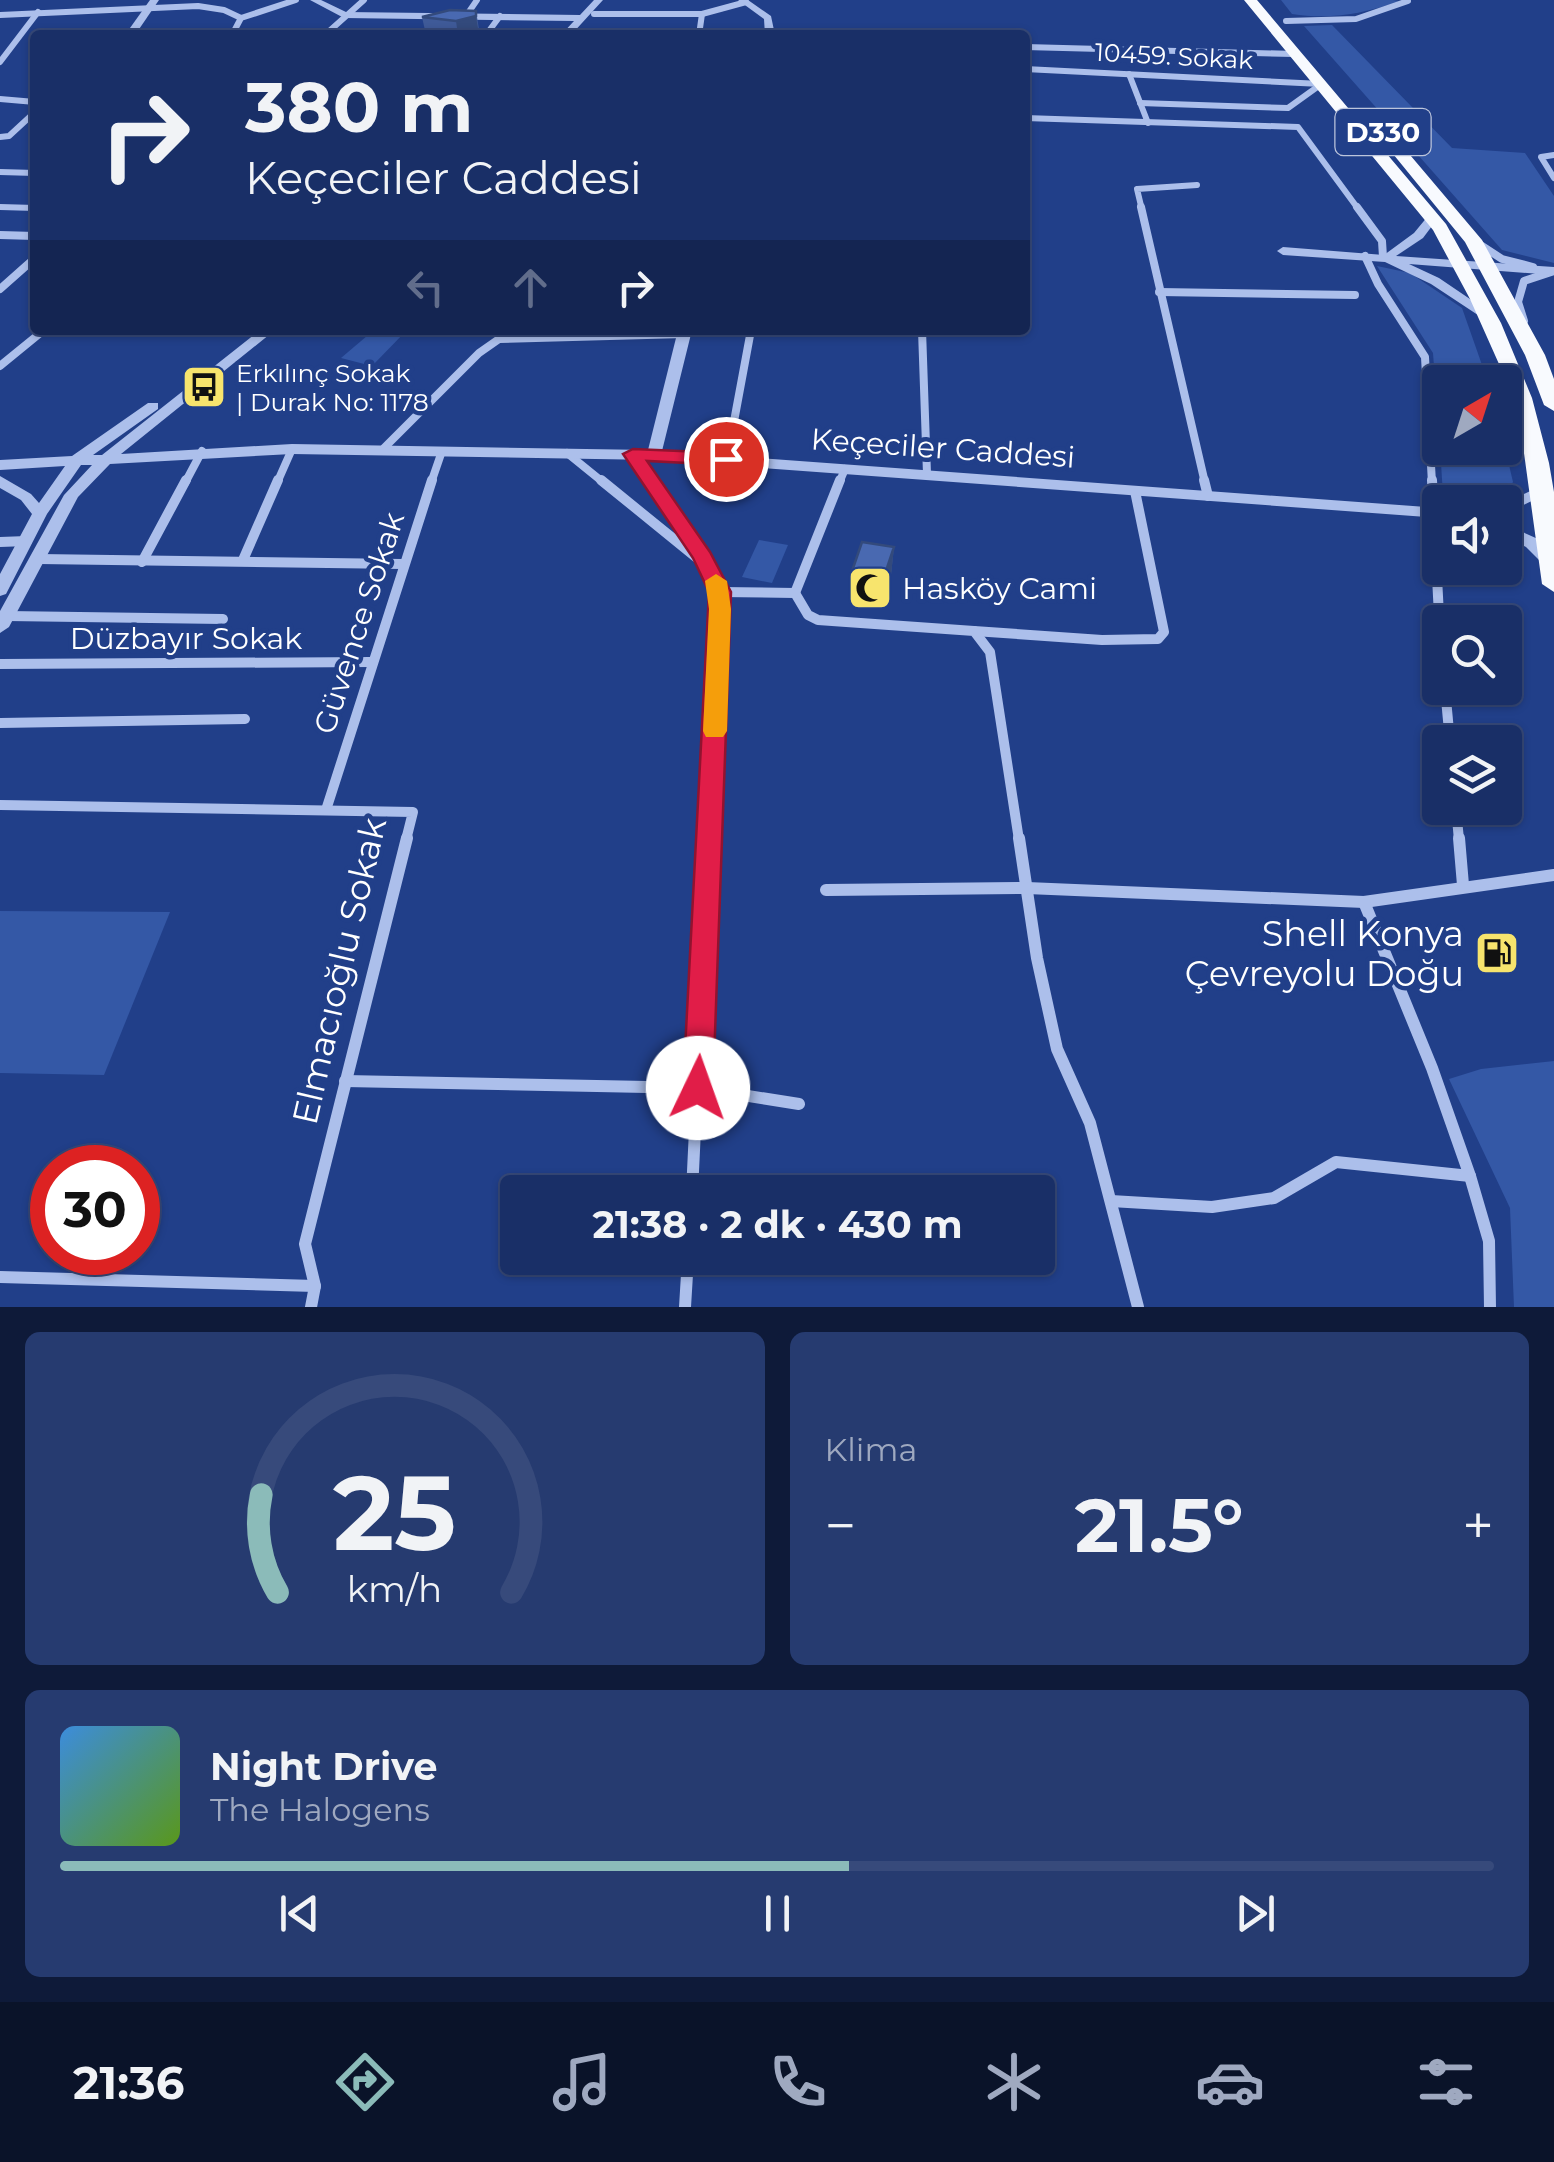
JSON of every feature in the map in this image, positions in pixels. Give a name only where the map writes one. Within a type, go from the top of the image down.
[{"type":"highway","name":"D330","points":[[1250,0],[1432,218],[1463,266],[1490,320],[1530,423],[1553,573]]},
{"type":"highway","name":"D330","points":[[1268,0],[1473,240],[1535,355],[1554,405]]},
{"type":"street","points":[[0,15],[152,4],[208,7],[241,18],[296,0]]},
{"type":"street","points":[[314,0],[344,15],[580,18]]},
{"type":"street","points":[[329,30],[364,0]]},
{"type":"street","points":[[466,16],[477,0]]},
{"type":"street","points":[[570,30],[599,0]]},
{"type":"street","points":[[582,30],[610,0]]},
{"type":"street","points":[[1286,21],[1356,18],[1408,0]]},
{"type":"street","points":[[594,14],[702,14],[744,1],[768,18],[769,30]]},
{"type":"street","points":[[134,30],[152,4]]},
{"type":"street","points":[[0,62],[38,12]]},
{"type":"street","points":[[700,30],[702,14]]},
{"type":"street","points":[[424,30],[433,15]]},
{"type":"street","points":[[490,30],[500,16]]},
{"type":"street","points":[[235,30],[241,18]]},
{"type":"street","points":[[0,47],[11,46]]},
{"type":"street","points":[[1030,47],[1294,54]]},
{"type":"street","name":"10459. Sokak","points":[[1030,70],[1321,84]]},
{"type":"street","points":[[1129,74],[1148,123]]},
{"type":"street","points":[[1140,103],[1288,108],[1321,84]]},
{"type":"street","points":[[0,98],[30,101]]},
{"type":"street","points":[[0,137],[8,136],[30,116]]},
{"type":"street","points":[[1030,118],[1298,127],[1382,241],[1386,257],[1434,281],[1490,320]]},
{"type":"street","points":[[1554,155],[1541,157],[1554,178]]},
{"type":"street","points":[[0,172],[30,173]]},
{"type":"street","points":[[1197,185],[1137,189],[1208,496]]},
{"type":"street","points":[[0,207],[30,208]]},
{"type":"street","points":[[1386,257],[1419,238],[1432,218]]},
{"type":"street","points":[[0,235],[30,236]]},
{"type":"street","points":[[1473,240],[1502,259],[1554,271]]},
{"type":"street","points":[[1283,251],[1554,271]]},
{"type":"street","points":[[1365,256],[1378,284],[1425,356],[1434,485]]},
{"type":"street","points":[[0,290],[30,263]]},
{"type":"street","points":[[1535,355],[1518,291],[1524,281],[1554,271]]},
{"type":"street","points":[[1160,292],[1355,295]]},
{"type":"street","points":[[0,366],[38,335]]},
{"type":"street","points":[[0,590],[40,514],[78,459],[246,335]]},
{"type":"street","points":[[223,619],[4,621],[72,495],[108,457],[153,419],[262,335]]},
{"type":"street","points":[[384,448],[479,353],[499,340],[615,335]]},
{"type":"street","points":[[654,455],[684,335]]},
{"type":"street","points":[[726,459],[750,335]]},
{"type":"street","points":[[922,335],[927,474]]},
{"type":"street","points":[[153,419],[146,435],[151,440],[202,451]]},
{"type":"street","name":"Keçeciler Caddesi","points":[[202,451],[384,448],[654,455],[1422,511]]},
{"type":"street","points":[[243,560],[292,449]]},
{"type":"street","points":[[0,465],[202,451]]},
{"type":"street","points":[[142,562],[202,451]]},
{"type":"street","name":"Güvence Sokak","points":[[326,810],[402,564],[442,451]]},
{"type":"street","points":[[566,453],[710,569]]},
{"type":"street","points":[[633,454],[710,569],[720,592],[693,1175]]},
{"type":"street","points":[[795,592],[845,469]]},
{"type":"street","points":[[0,480],[26,497],[40,514]]},
{"type":"street","points":[[1522,500],[1543,490]]},
{"type":"street","points":[[795,592],[808,616],[831,623],[1102,640],[1158,639],[1164,632],[1136,491]]},
{"type":"street","points":[[1522,538],[1532,543],[1553,573]]},
{"type":"street","points":[[0,542],[27,541]]},
{"type":"street","points":[[39,559],[402,564]]},
{"type":"street","points":[[720,592],[795,592]]},
{"type":"street","points":[[974,631],[990,652],[998,686],[1037,958],[1057,1049],[1090,1124],[1138,1307]]},
{"type":"street","name":"Düzbayır Sokak","points":[[0,664],[372,662]]},
{"type":"street","points":[[0,723],[246,719]]},
{"type":"street","name":"Elmacıoğlu Sokak","points":[[0,805],[413,812],[305,1244],[316,1286],[311,1307]]},
{"type":"street","points":[[1458,825],[1463,885]]},
{"type":"street","points":[[826,890],[1027,888],[1364,902],[1554,875]]},
{"type":"street","points":[[1364,902],[1432,1068],[1470,1176],[1489,1241],[1490,1307]]},
{"type":"street","points":[[345,1081],[698,1088],[799,1104]]},
{"type":"street","points":[[1111,1201],[1212,1207],[1274,1198],[1336,1162],[1470,1176]]},
{"type":"street","points":[[685,1307],[687,1275]]},
{"type":"street","points":[[0,1278],[316,1286]]},
{"type":"shaded area","points":[[1281,0],[1399,1],[1360,12],[1319,16],[1292,14]]},
{"type":"shaded area","points":[[1332,25],[1452,148],[1525,153],[1554,196],[1554,263],[1502,250],[1304,26]]},
{"type":"shaded area","points":[[1377,266],[1410,273],[1462,308],[1482,365],[1434,365],[1433,353]]},
{"type":"shaded area","points":[[368,335],[402,335],[372,366],[341,358]]},
{"type":"shaded area","points":[[1441,465],[1509,465],[1513,482],[1511,485],[1442,485]]},
{"type":"shaded area","points":[[759,540],[788,545],[772,583],[742,577]]},
{"type":"shaded area","points":[[0,911],[170,912],[104,1075],[0,1073]]},
{"type":"shaded area","points":[[1554,1061],[1554,1307],[1514,1307],[1510,1208],[1449,1079],[1481,1069]]},
{"type":"building","points":[[450,10],[476,11],[476,16],[456,21],[422,17]]},
{"type":"building","points":[[862,542],[894,547],[883,580],[851,574]]},
{"type":"slow traffic","points":[[715,731],[720,609],[716,581]]},
{"type":"place","name":"Erkılınç Sokak | Durak No: 1178","points":[[204,387]]},
{"type":"place","name":"Hasköy Cami","points":[[870,588]]},
{"type":"place","name":"Shell Konya Çevreyolu Doğu","points":[[1497,953]]},
{"type":"route","points":[[698,1088],[720,592],[703,556],[633,454],[726,459]]}]
